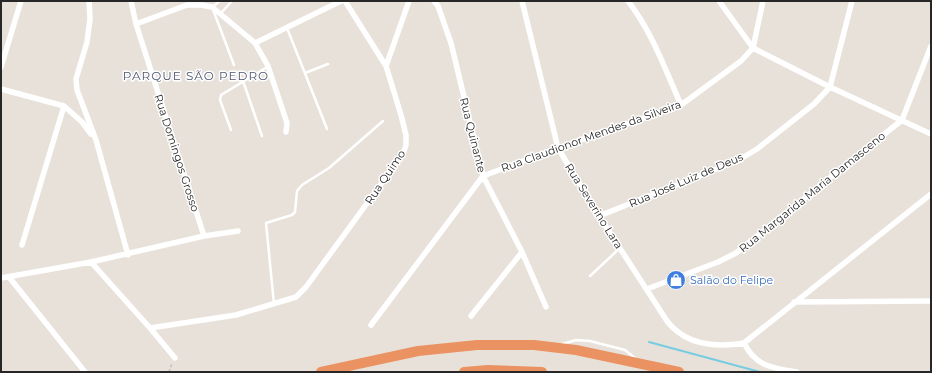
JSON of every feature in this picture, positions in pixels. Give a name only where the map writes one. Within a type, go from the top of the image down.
[{"type":"highway","points":[[321,372],[418,352],[477,345],[534,345],[576,350],[679,372]]},
{"type":"highway","points":[[464,372],[488,370],[542,372]]},
{"type":"street","points":[[1,67],[21,1]]},
{"type":"street","points":[[89,1],[90,18],[87,42],[76,79],[77,90],[96,140],[128,255]]},
{"type":"street","name":"Rua Domingos Grosso","points":[[131,1],[136,24],[204,236]]},
{"type":"street","points":[[255,43],[341,1]]},
{"type":"street","name":"Rua Quimo","points":[[274,304],[296,297],[306,287],[403,154],[406,145],[406,135],[401,115],[386,66],[345,1]]},
{"type":"street","points":[[386,66],[409,1]]},
{"type":"street","name":"Rua Quinante","points":[[434,1],[451,43],[483,176],[522,252],[546,307]]},
{"type":"street","name":"Rua Severino Lara","points":[[522,1],[558,148],[599,216],[667,321],[678,332],[690,339],[714,346],[729,346],[744,343]]},
{"type":"street","points":[[628,1],[640,16],[650,34],[681,105]]},
{"type":"street","points":[[719,1],[753,48],[830,87],[931,134]]},
{"type":"street","points":[[753,48],[763,1]]},
{"type":"street","points":[[830,87],[852,1]]},
{"type":"street","points":[[136,24],[187,5],[212,7],[255,43],[268,66],[287,124],[286,132]]},
{"type":"street","name":"Rua Margarida Maria Damasceno","points":[[647,289],[718,262],[736,253],[902,120],[931,46]]},
{"type":"street","name":"Rua Claudionor Mendes da Silveira","points":[[483,176],[681,105],[741,61],[753,48]]},
{"type":"street","name":"Rua José Luiz de Deus","points":[[599,216],[738,161],[757,149],[808,108],[830,87]]},
{"type":"street","points":[[1,89],[64,106],[82,122],[96,140]]},
{"type":"street","points":[[22,245],[64,106]]},
{"type":"street","points":[[371,325],[483,176]]},
{"type":"street","points":[[797,372],[776,369],[759,362],[749,353],[744,343],[931,194]]},
{"type":"street","points":[[1,278],[128,255],[204,236],[238,231]]},
{"type":"street","points":[[472,316],[522,252]]},
{"type":"street","points":[[92,262],[175,358]]},
{"type":"street","points":[[9,277],[85,372]]},
{"type":"street","points":[[794,302],[931,301]]},
{"type":"street","points":[[150,328],[236,315],[274,304]]},
{"type":"lane","points":[[220,1],[212,7],[234,66]]},
{"type":"lane","points":[[220,13],[232,1]]},
{"type":"lane","points":[[286,28],[327,129]]},
{"type":"lane","points":[[305,72],[328,64]]},
{"type":"lane","points":[[231,130],[220,100],[221,95],[268,66]]},
{"type":"lane","points":[[243,82],[262,136]]},
{"type":"lane","points":[[274,304],[266,223],[292,215],[295,212],[296,191],[302,185],[329,168],[383,121]]},
{"type":"lane","points":[[590,276],[620,248]]},
{"type":"path","points":[[169,372],[175,358]]},
{"type":"waterway","points":[[649,342],[760,372]]},
{"type":"place","name":"Salão do Felipe","points":[[676,280]]},
{"type":"district","name":"PARQUE SÃO PEDRO","points":[[196,76]]}]
